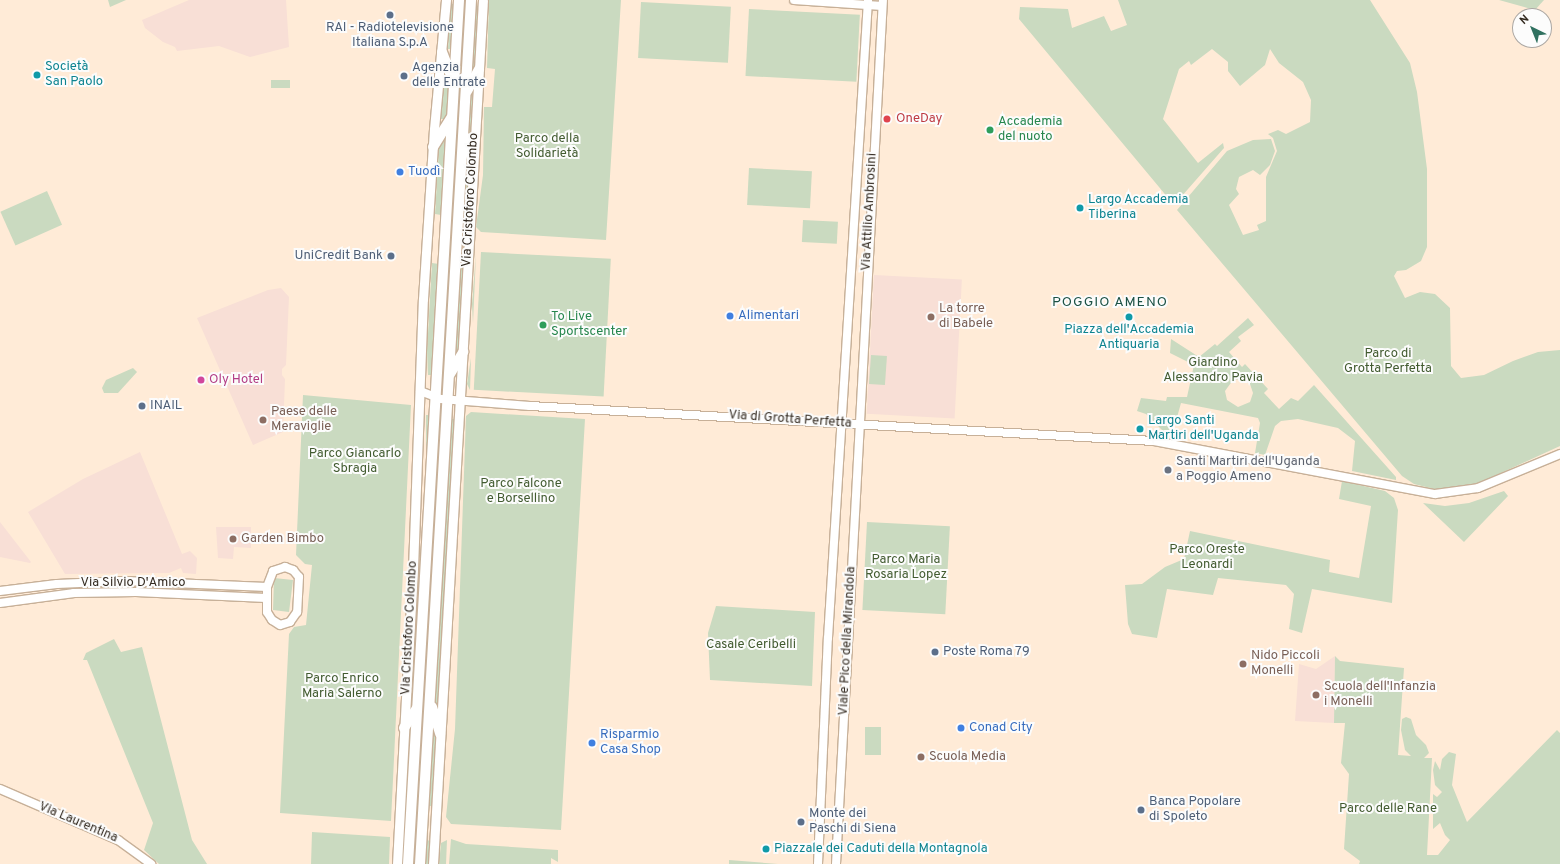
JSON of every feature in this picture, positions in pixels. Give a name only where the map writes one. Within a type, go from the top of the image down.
[{"type":"main road","name":"Via Cristoforo Colombo","points":[[396,864],[433,147],[446,0]]},
{"type":"main road","name":"Via Cristoforo Colombo","points":[[408,864],[459,0]]},
{"type":"main road","name":"Via Cristoforo Colombo","points":[[420,864],[464,97],[471,0]]},
{"type":"main road","name":"Via Cristoforo Colombo","points":[[433,864],[483,0]]},
{"type":"main road","points":[[442,52],[454,85]]},
{"type":"main road","points":[[464,97],[479,69]]},
{"type":"main road","points":[[433,147],[452,117]]},
{"type":"main road","points":[[463,132],[473,161]]},
{"type":"main road","points":[[448,377],[462,352]]},
{"type":"main road","points":[[430,699],[440,734]]},
{"type":"main road","points":[[404,728],[418,706]]},
{"type":"street","points":[[794,0],[882,3]]},
{"type":"street","name":"Via Attilio Ambrosini","points":[[842,423],[868,2]]},
{"type":"street","name":"Via Attilio Ambrosini","points":[[859,424],[882,3]]},
{"type":"street","points":[[420,391],[436,398],[460,401]]},
{"type":"street","name":"Via di Grotta Perfetta","points":[[460,401],[1166,443],[1435,494],[1462,492],[1488,485],[1560,454]]},
{"type":"street","name":"Viale Pico della Mirandola","points":[[818,864],[842,423]]},
{"type":"street","name":"Viale Pico della Mirandola","points":[[837,860],[859,424]]},
{"type":"street","points":[[286,567],[296,573],[300,580],[295,617],[284,624],[274,622],[267,612],[266,598],[267,587],[276,569],[286,567]]},
{"type":"street","name":"Via Silvio D'Amico","points":[[0,591],[57,584],[112,582],[267,587]]},
{"type":"street","name":"Via Silvio D'Amico","points":[[0,603],[82,593],[152,593],[266,598]]},
{"type":"street","name":"Via Laurentina","points":[[0,788],[118,840],[151,864]]},
{"type":"shaded area","points":[[189,0],[286,0],[289,47],[250,57],[219,46],[177,51],[175,47],[163,42],[145,28],[142,20]]},
{"type":"shaded area","points":[[874,275],[962,280],[955,418],[867,414]]},
{"type":"shaded area","points":[[281,288],[289,297],[286,365],[282,369],[282,375],[285,379],[283,432],[253,445],[197,318],[268,290]]},
{"type":"shaded area","points":[[140,452],[182,554],[190,551],[197,558],[196,574],[183,573],[181,568],[169,573],[65,574],[28,512],[83,479]]},
{"type":"shaded area","points":[[0,522],[31,562],[30,563],[0,557]]},
{"type":"shaded area","name":"Garden Bimbo","points":[[216,527],[251,527],[251,548],[234,547],[233,559],[218,558]]},
{"type":"shaded area","name":"Scuola dell'Infanzia i Monelli","points":[[1335,656],[1334,723],[1295,721],[1299,664],[1316,669]]},
{"type":"green space","points":[[108,0],[126,0],[110,7]]},
{"type":"green space","name":"Parco della Solidarietà","points":[[489,0],[621,0],[606,240],[481,232],[476,227],[483,175],[484,107],[492,107],[495,69],[487,68]]},
{"type":"green space","name":"Parco di Grotta Perfetta","points":[[1118,0],[1370,0],[1410,63],[1417,92],[1427,169],[1427,247],[1421,261],[1406,270],[1397,271],[1394,276],[1405,298],[1420,292],[1435,294],[1450,308],[1451,366],[1461,378],[1484,375],[1513,361],[1538,352],[1560,350],[1560,446],[1477,484],[1438,490],[1414,484],[1402,476],[1177,210],[1227,151],[1253,140],[1271,139],[1275,151],[1270,165],[1260,175],[1253,170],[1239,177],[1236,189],[1239,194],[1229,205],[1243,235],[1259,230],[1257,225],[1266,221],[1266,177],[1277,151],[1273,138],[1268,134],[1278,130],[1286,134],[1310,122],[1311,100],[1303,82],[1279,63],[1270,49],[1265,65],[1240,86],[1228,71],[1228,62],[1212,49],[1191,65],[1189,61],[1179,69],[1163,119],[1198,163],[1223,143],[1224,148],[1174,205],[1019,19],[1020,7],[1068,9],[1072,28],[1104,16],[1111,31],[1127,25]]},
{"type":"green space","points":[[1499,0],[1544,0],[1537,8],[1528,8]]},
{"type":"green space","points":[[641,2],[731,7],[728,63],[638,58]]},
{"type":"green space","points":[[450,4],[454,4],[451,49],[448,49]]},
{"type":"green space","points":[[476,6],[479,6],[476,67],[472,78]]},
{"type":"green space","points":[[749,9],[860,15],[856,82],[745,76]]},
{"type":"green space","points":[[446,67],[450,80],[447,119],[440,119]]},
{"type":"green space","points":[[271,80],[290,80],[290,88],[271,88]]},
{"type":"green space","points":[[474,82],[471,146],[467,135],[471,91]]},
{"type":"green space","points":[[447,132],[441,215],[435,214],[439,147]]},
{"type":"green space","points":[[467,149],[470,159],[467,216],[463,216]]},
{"type":"green space","points":[[749,168],[812,171],[810,208],[747,205]]},
{"type":"green space","points":[[47,191],[62,225],[15,246],[0,212]]},
{"type":"green space","points":[[803,220],[838,222],[837,244],[802,242]]},
{"type":"green space","name":"To Live Sportscenter","points":[[481,252],[611,259],[604,397],[474,390]]},
{"type":"green space","points":[[476,254],[473,323],[472,304]]},
{"type":"green space","points":[[460,260],[464,260],[459,352],[455,361]]},
{"type":"green space","points":[[432,263],[439,264],[432,375],[428,375],[427,351]]},
{"type":"green space","name":"Giardino Alessandro Pavia","points":[[1248,318],[1254,325],[1238,337],[1241,341],[1229,352],[1242,367],[1245,364],[1268,389],[1264,393],[1279,409],[1291,398],[1298,401],[1314,385],[1396,477],[1396,480],[1352,471],[1355,441],[1338,428],[1298,419],[1281,421],[1275,426],[1265,455],[1255,453],[1260,423],[1258,418],[1181,403],[1176,421],[1171,420],[1168,436],[1146,414],[1137,411],[1141,398],[1166,401],[1167,397],[1187,397],[1194,365],[1170,353],[1171,339],[1199,357],[1215,344],[1217,346]],"holes":[[[1242,379],[1250,384],[1253,393],[1250,402],[1238,407],[1227,400],[1225,391],[1233,380]]]},
{"type":"green space","points":[[871,355],[887,356],[885,385],[869,384]]},
{"type":"green space","points":[[471,358],[470,390],[467,384]]},
{"type":"green space","points":[[133,368],[137,372],[118,393],[104,393],[102,388],[106,380]]},
{"type":"green space","points":[[303,395],[411,405],[391,821],[280,813],[289,634],[294,627],[306,625],[312,565],[305,564],[296,555]]},
{"type":"green space","name":"Parco Falcone e Borsellino","points":[[471,412],[585,419],[561,830],[451,824],[446,817],[455,729],[466,416]]},
{"type":"green space","points":[[426,415],[430,415],[430,715],[426,715]]},
{"type":"green space","points":[[451,419],[455,419],[438,718],[434,708]]},
{"type":"green space","name":"Parco Oreste Leonardi","points":[[1342,481],[1385,491],[1394,498],[1398,510],[1392,603],[1312,589],[1302,633],[1289,629],[1294,594],[1286,585],[1218,578],[1213,595],[1167,589],[1157,638],[1132,634],[1128,624],[1125,585],[1142,584],[1165,567],[1184,559],[1190,531],[1330,560],[1329,572],[1359,578],[1371,506],[1339,499]]},
{"type":"green space","points":[[1504,491],[1508,496],[1464,542],[1423,503],[1445,506],[1469,503]]},
{"type":"green space","name":"Parco Maria Rosaria Lopez","points":[[867,522],[950,526],[945,614],[862,610]]},
{"type":"green space","points":[[274,578],[293,580],[289,612],[273,610]]},
{"type":"green space","name":"Casale Ceribelli","points":[[716,606],[815,612],[812,686],[710,680],[708,633]]},
{"type":"green space","points":[[114,639],[121,652],[142,647],[192,840],[207,864],[159,864],[144,850],[153,823],[87,660],[83,660],[86,653]]},
{"type":"green space","name":"Parco delle Rane","points":[[1335,656],[1340,661],[1404,668],[1398,755],[1411,756],[1405,750],[1401,730],[1402,719],[1406,717],[1411,719],[1416,735],[1426,745],[1429,753],[1424,758],[1432,758],[1427,855],[1438,855],[1450,840],[1445,835],[1440,823],[1433,829],[1433,794],[1437,797],[1442,792],[1435,785],[1433,770],[1435,761],[1440,770],[1442,759],[1449,752],[1456,754],[1452,785],[1467,822],[1557,730],[1560,733],[1560,864],[1359,864],[1360,861],[1344,849],[1349,774],[1341,763],[1345,723],[1334,723]]},
{"type":"green space","points":[[412,721],[407,807],[403,807],[408,730]]},
{"type":"green space","points":[[434,723],[437,736],[432,806],[429,806]]},
{"type":"green space","points":[[865,727],[881,727],[881,755],[865,755]]},
{"type":"green space","points":[[312,832],[390,837],[389,864],[311,864]]},
{"type":"green space","points":[[427,839],[430,842],[429,864],[425,864]]},
{"type":"green space","points":[[451,839],[466,844],[558,850],[558,862],[551,858],[551,864],[449,864]]},
{"type":"green space","points":[[447,840],[446,864],[439,864],[441,843]]},
{"type":"green space","points":[[729,860],[778,864],[729,864]]},
{"type":"place","name":"RAI - Radiotelevisione Italiana S.p.A","points":[[390,15]]},
{"type":"place","name":"Società San Paolo","points":[[37,75]]},
{"type":"place","name":"Agenzia delle Entrate","points":[[404,76]]},
{"type":"place","name":"OneDay","points":[[887,119]]},
{"type":"place","name":"Accademia del nuoto","points":[[990,130]]},
{"type":"place","name":"Tuodì","points":[[400,172]]},
{"type":"place","name":"Largo Accademia Tiberina","points":[[1080,208]]},
{"type":"place","name":"UniCredit Bank","points":[[391,256]]},
{"type":"place","name":"Alimentari","points":[[730,316]]},
{"type":"place","name":"La torre di Babele","points":[[931,317]]},
{"type":"place","name":"Piazza dell'Accademia Antiquaria","points":[[1129,317]]},
{"type":"place","name":"To Live Sportscenter","points":[[543,325]]},
{"type":"place","name":"Oly Hotel","points":[[201,380]]},
{"type":"place","name":"INAIL","points":[[142,406]]},
{"type":"place","name":"Paese delle Meraviglie","points":[[263,420]]},
{"type":"place","name":"Largo Santi Martiri dell'Uganda","points":[[1140,429]]},
{"type":"place","name":"Santi Martiri dell'Uganda a Poggio Ameno","points":[[1168,470]]},
{"type":"place","name":"Garden Bimbo","points":[[233,539]]},
{"type":"place","name":"Poste Roma 79","points":[[935,652]]},
{"type":"place","name":"Nido Piccoli Monelli","points":[[1243,664]]},
{"type":"place","name":"Scuola dell'Infanzia i Monelli","points":[[1316,695]]},
{"type":"place","name":"Conad City","points":[[961,728]]},
{"type":"place","name":"Risparmio Casa Shop","points":[[592,743]]},
{"type":"place","name":"Scuola Media","points":[[921,757]]},
{"type":"place","name":"Banca Popolare di Spoleto","points":[[1141,810]]},
{"type":"place","name":"Monte dei Paschi di Siena","points":[[801,822]]},
{"type":"place","name":"Piazzale dei Caduti della Montagnola","points":[[766,849]]},
{"type":"district","name":"POGGIO AMENO","points":[[1110,303]]},
{"type":"park label","name":"Parco Giancarlo Sbragia","points":[[355,462]]},
{"type":"park label","name":"Parco Enrico Maria Salerno","points":[[342,688]]}]
